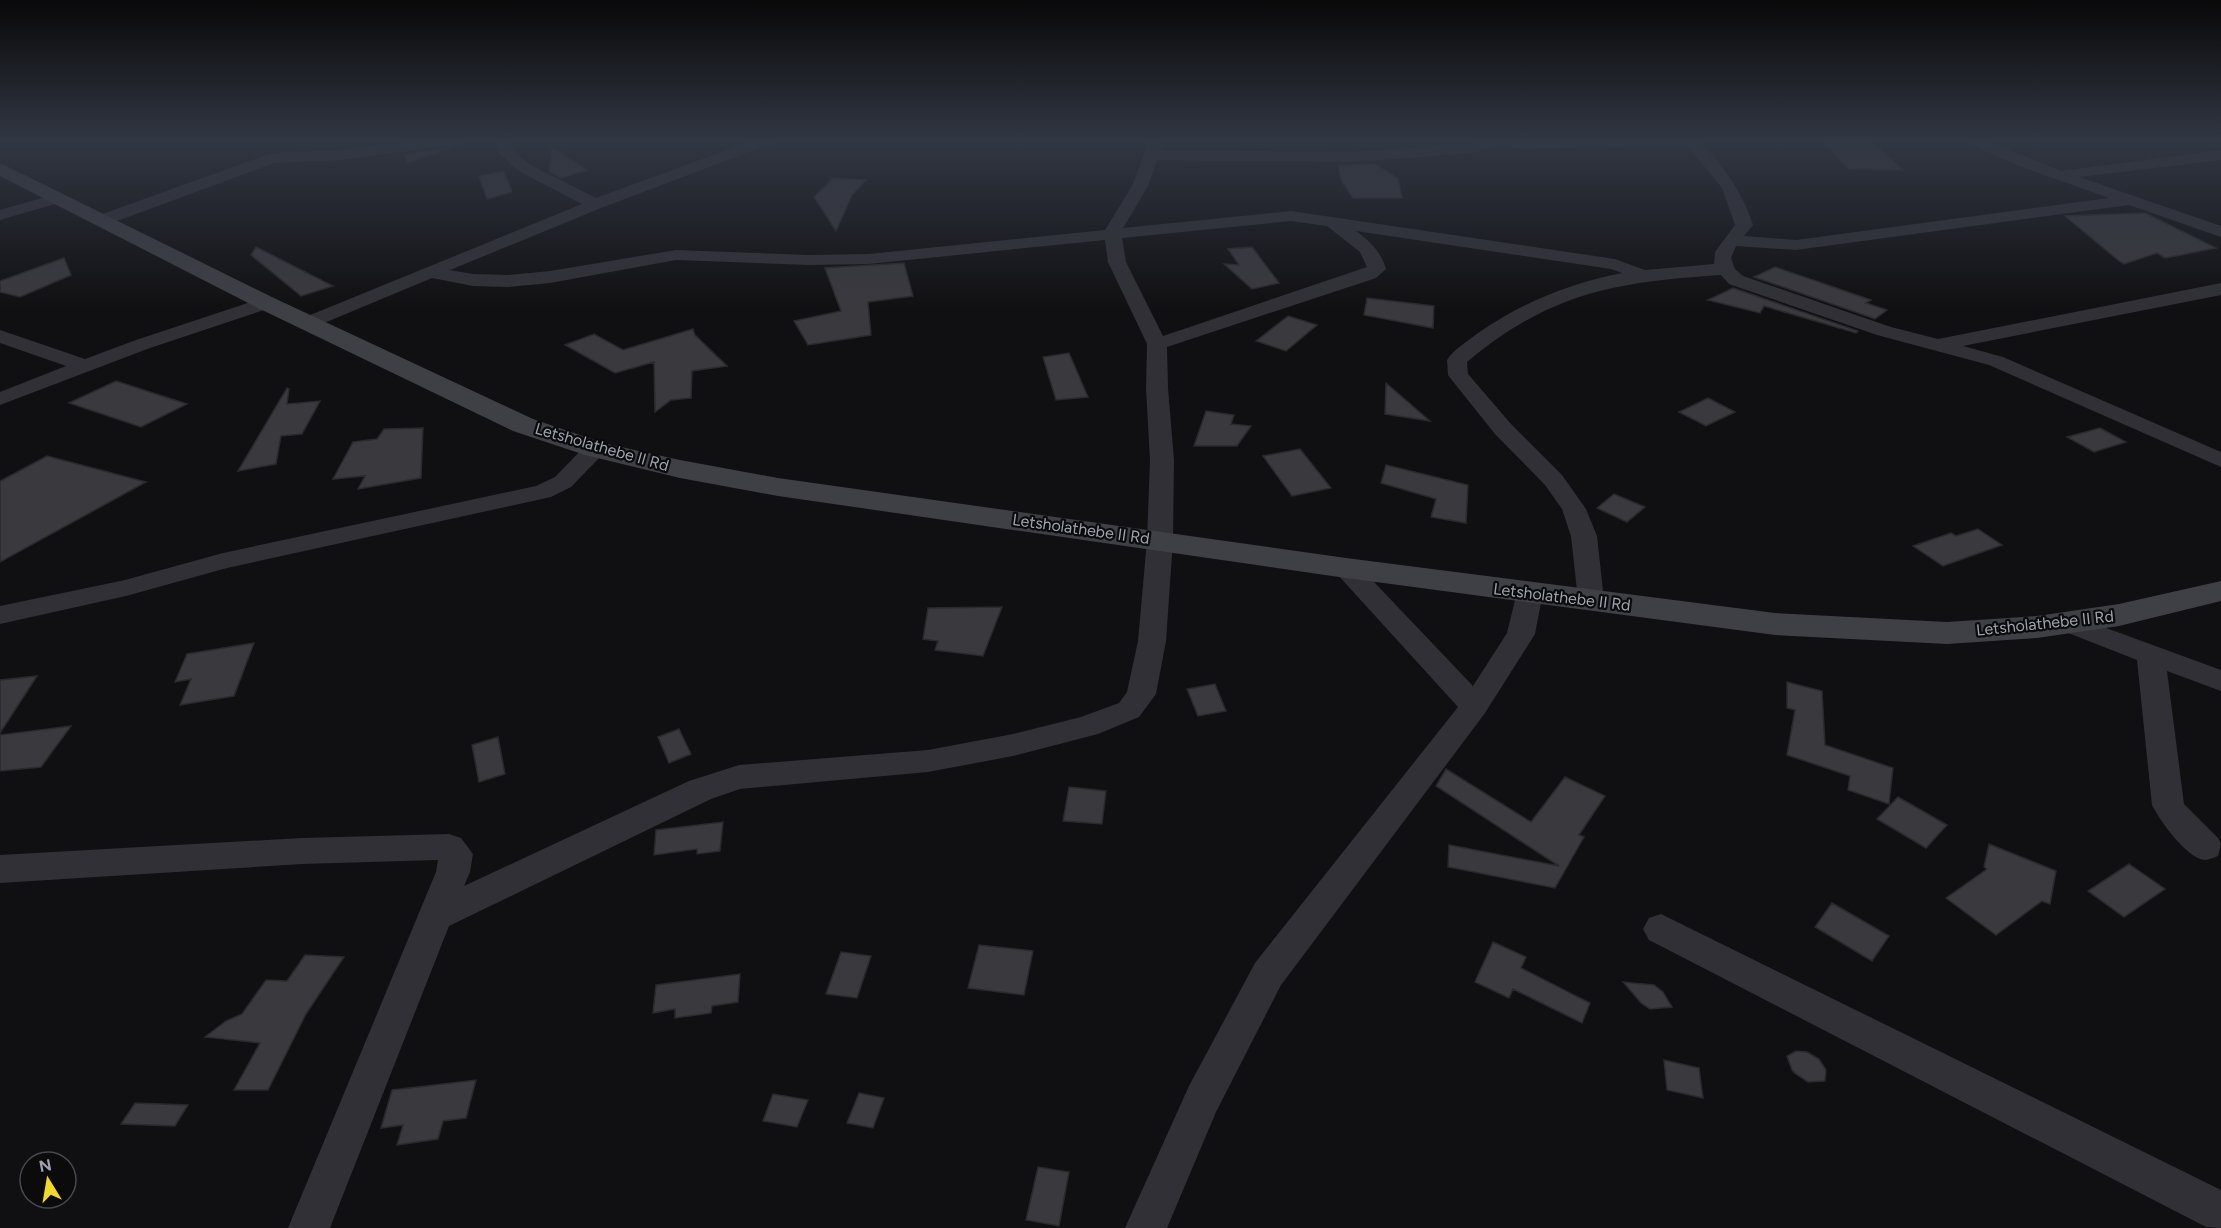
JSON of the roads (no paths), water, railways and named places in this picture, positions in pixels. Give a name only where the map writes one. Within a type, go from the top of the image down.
[{"type":"street","name":"Letsholathebe II Rd","points":[[55,196],[266,303],[512,420],[595,449],[680,469],[778,487],[1346,568],[1775,624],[1868,631],[1947,633],[2037,627],[2119,615],[2221,591]]},
{"type":"street","points":[[103,220],[168,196]]},
{"type":"street","points":[[580,196],[595,204]]},
{"type":"street","points":[[310,322],[434,273],[615,196]]},
{"type":"street","points":[[435,916],[700,790],[739,777],[928,761],[1013,745],[1087,726],[1129,710],[1141,694],[1152,641],[1160,540],[1162,460],[1157,388],[1157,344],[1117,262],[1112,232],[1134,196]]},
{"type":"street","points":[[1735,196],[1744,225],[1724,251],[1721,261],[1723,269],[1736,280],[1884,331],[1971,354],[2019,370],[2221,460]]},
{"type":"street","points":[[2121,196],[2221,232]]},
{"type":"street","points":[[0,215],[58,198]]},
{"type":"street","points":[[1733,240],[1796,245],[2132,200]]},
{"type":"street","points":[[434,273],[473,280],[508,281],[550,277],[676,255],[808,260],[869,259],[1283,216],[1328,220],[1615,264],[1642,275]]},
{"type":"street","points":[[1157,344],[1370,274],[1377,269],[1369,250],[1328,220]]},
{"type":"street","points":[[1591,600],[1584,536],[1574,509],[1554,480],[1503,429],[1458,375],[1457,360],[1518,315],[1580,290],[1642,275],[1723,269]]},
{"type":"street","points":[[1936,345],[2221,289]]},
{"type":"street","points":[[0,399],[86,366],[266,303]]},
{"type":"street","points":[[0,336],[86,366]]},
{"type":"street","points":[[0,615],[126,588],[223,561],[543,492],[563,482],[595,449]]},
{"type":"street","points":[[1346,568],[1475,706]]},
{"type":"street","points":[[1146,1228],[1165,1181],[1244,1015],[1268,974],[1475,706],[1521,634],[1530,592]]},
{"type":"street","points":[[2068,622],[2221,681]]},
{"type":"street","points":[[2151,655],[2168,805],[2174,815],[2206,847]]},
{"type":"street","points":[[0,869],[280,852],[449,847],[456,854],[456,862],[435,916],[309,1228]]},
{"type":"street","points":[[1661,929],[2221,1212]]}]
